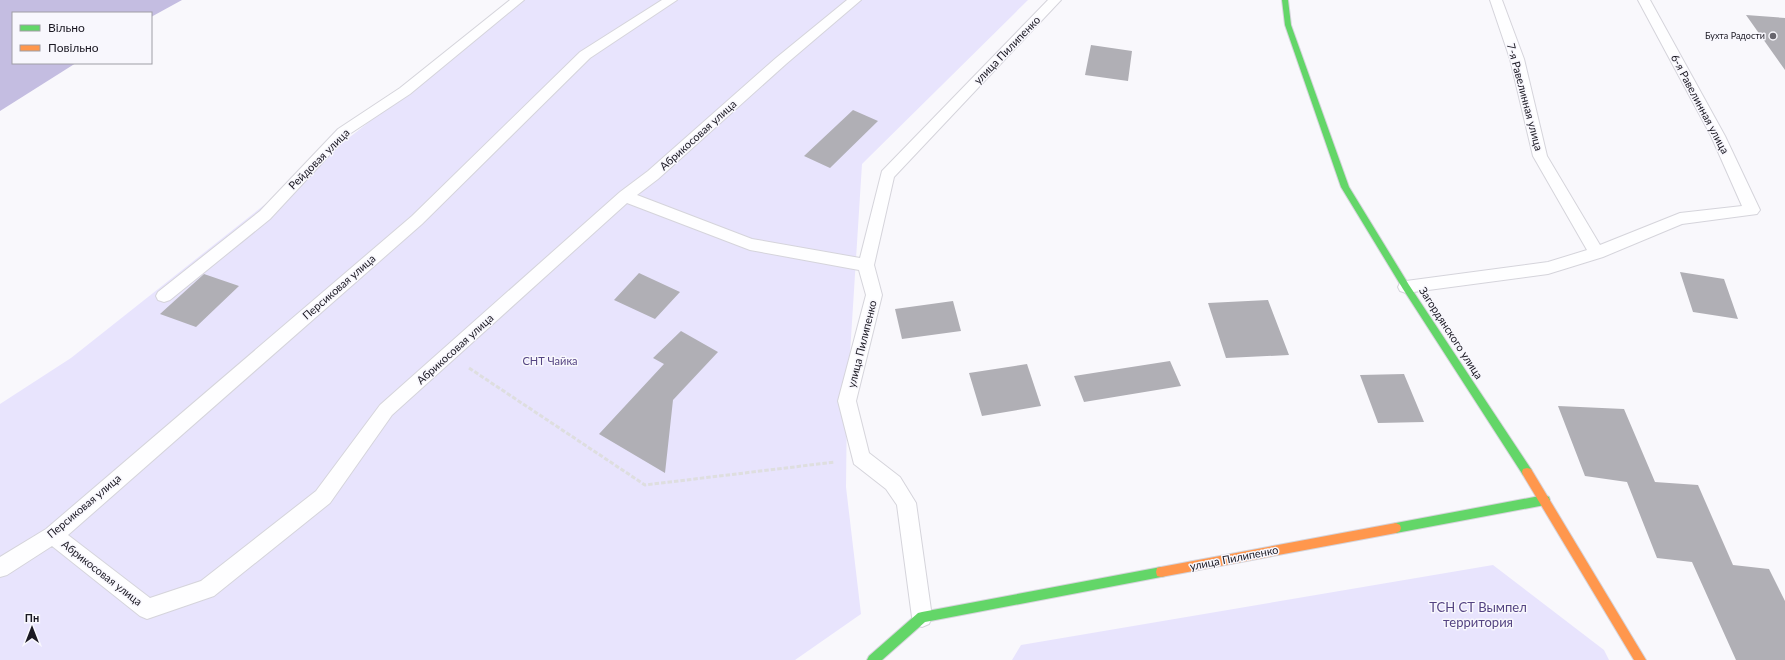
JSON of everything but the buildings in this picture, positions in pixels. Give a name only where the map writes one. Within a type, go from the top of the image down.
[{"type":"street","name":"Загордянского улица","points":[[1285,0],[1288,25],[1345,187],[1406,287],[1545,500],[1640,660]]},
{"type":"street","name":"улица Пилипенко","points":[[922,617],[1545,500]]},
{"type":"street","points":[[873,660],[922,617]]},
{"type":"lane","name":"Рейдовая улица","points":[[164,296],[265,215],[343,132],[405,91],[518,0]]},
{"type":"lane","name":"Персиковая улица","points":[[0,568],[53,534],[417,220],[585,55],[671,0]]},
{"type":"lane","name":"Абрикосовая улица","points":[[53,534],[147,609],[207,589],[323,497],[386,410],[626,196],[653,175],[781,61],[855,0]]},
{"type":"lane","name":"улица Пилипенко","points":[[861,458],[847,401],[874,295],[866,264],[887,175],[1055,0]]},
{"type":"lane","name":"7-я Равелинная улица","points":[[1496,0],[1516,59],[1540,156],[1597,253]]},
{"type":"lane","name":"6-я Равелинная улица","points":[[1597,253],[1680,219],[1752,210],[1718,136],[1644,0]]},
{"type":"lane","points":[[626,196],[750,244],[866,264]]},
{"type":"lane","points":[[1406,287],[1548,268],[1597,253]]},
{"type":"lane","points":[[861,458],[893,483],[906,503],[922,617]]},
{"type":"path","points":[[448,355],[645,485],[861,458]]},
{"type":"green space","name":"СНТ Чайка","points":[[523,0],[1028,0],[862,164],[847,401],[846,487],[861,614],[795,660],[0,660],[0,404],[71,358]]},
{"type":"green space","name":"ТСН СТ Вымпел территория","points":[[1493,565],[1604,650],[1609,660],[1012,660],[1021,645]]},
{"type":"shaded area","points":[[0,0],[182,0],[152,16],[152,12],[12,12],[12,64],[74,64],[0,111]]},
{"type":"traffic: fast","points":[[1285,0],[1288,25],[1345,187],[1406,287],[1527,472]]},
{"type":"traffic: fast","points":[[1396,528],[1545,500]]},
{"type":"traffic: fast","points":[[873,660],[922,617],[1161,572]]},
{"type":"traffic: slow","points":[[1527,472],[1640,660]]},
{"type":"traffic: slow","points":[[1161,572],[1396,528]]},
{"type":"place","name":"Бухта Радости","points":[[1773,36]]}]
